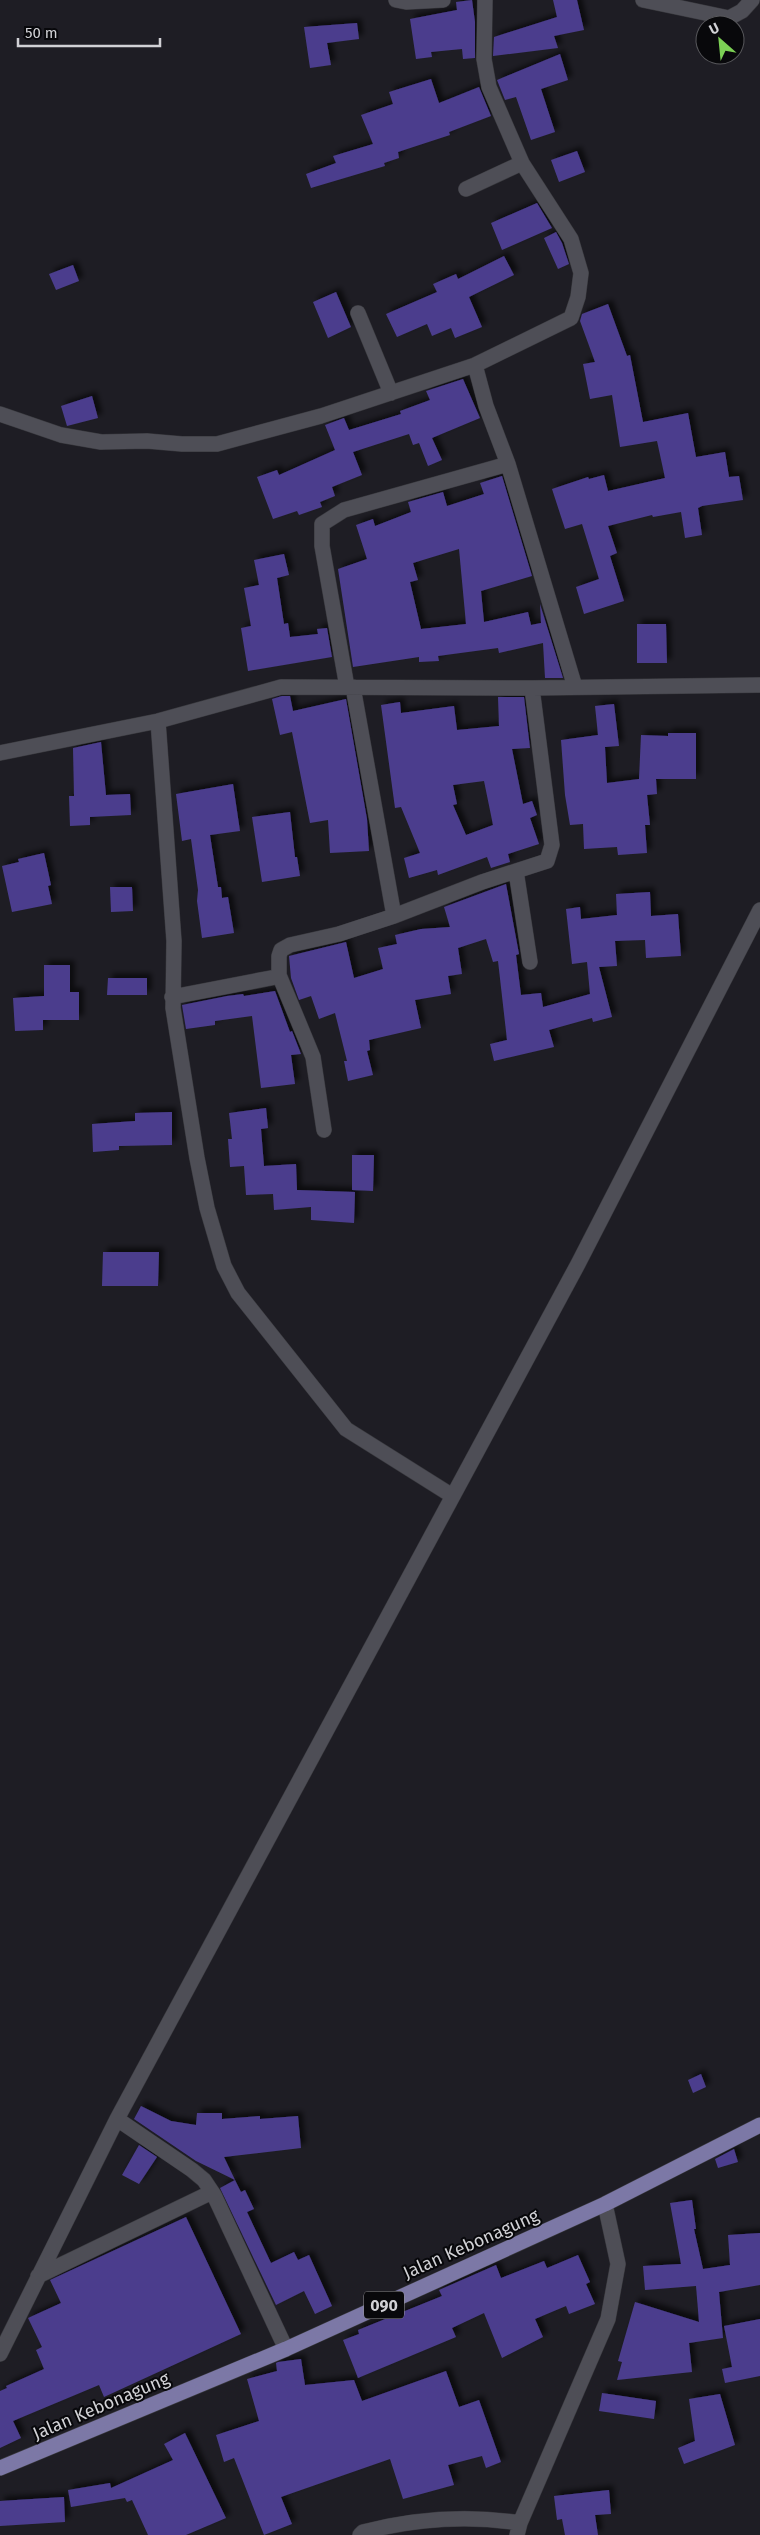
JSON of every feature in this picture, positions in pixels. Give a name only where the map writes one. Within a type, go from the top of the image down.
[{"type":"main road","name":"Jalan Kebonagung","points":[[0,2468],[286,2349],[605,2204],[760,2125]]},
{"type":"street","points":[[396,0],[406,2],[443,0]]},
{"type":"street","points":[[0,414],[61,435],[100,442],[148,441],[182,444],[217,444],[321,416],[475,365],[571,318],[578,297],[581,273],[571,239],[522,163],[489,87],[484,59],[485,0]]},
{"type":"street","points":[[643,0],[729,18],[742,11],[752,0]]},
{"type":"street","points":[[466,189],[522,163]]},
{"type":"street","points":[[358,313],[391,393]]},
{"type":"street","points":[[475,365],[486,406],[508,464],[575,687]]},
{"type":"street","points":[[394,916],[322,546],[322,524],[344,510],[508,464]]},
{"type":"street","points":[[0,753],[158,721],[281,687],[532,688],[760,685]]},
{"type":"street","points":[[324,1130],[313,1057],[279,975],[279,956],[281,950],[290,945],[339,934],[394,916],[547,860],[552,845],[532,688]]},
{"type":"street","points":[[158,721],[174,940],[172,997],[192,1130],[207,1208],[224,1266],[238,1293],[346,1429],[451,1495]]},
{"type":"street","points":[[516,871],[530,962]]},
{"type":"street","points":[[0,2354],[117,2119],[451,1495],[578,1264],[760,910]]},
{"type":"street","points":[[172,997],[279,975]]},
{"type":"street","points":[[117,2119],[204,2180],[212,2192],[286,2349]]},
{"type":"street","points":[[38,2276],[212,2192]]},
{"type":"street","points":[[360,2535],[362,2532],[399,2523],[455,2518],[519,2529],[608,2319],[618,2264],[605,2204]]},
{"type":"building","points":[[472,0],[475,22],[475,58],[463,59],[462,49],[431,52],[432,57],[416,59],[410,19],[457,10],[456,2]]},
{"type":"building","points":[[553,0],[577,0],[584,30],[554,36],[558,48],[493,56],[494,37],[557,17]]},
{"type":"building","points":[[357,23],[359,39],[327,43],[331,65],[310,68],[304,27]]},
{"type":"building","points":[[560,54],[568,80],[541,89],[555,132],[531,140],[516,97],[505,100],[497,80]]},
{"type":"building","points":[[431,79],[439,103],[479,87],[491,116],[449,132],[450,135],[398,152],[399,158],[384,163],[385,166],[311,188],[306,174],[336,163],[333,156],[373,144],[361,115],[393,104],[389,92]]},
{"type":"building","points":[[577,151],[585,172],[559,182],[551,160]]},
{"type":"building","points":[[537,203],[552,228],[502,250],[491,223]]},
{"type":"building","points":[[556,232],[569,264],[558,269],[544,238]]},
{"type":"building","points":[[504,256],[514,275],[469,297],[482,327],[455,338],[451,328],[432,336],[427,324],[397,337],[386,314],[437,292],[433,284],[456,274],[458,279]]},
{"type":"building","points":[[73,265],[79,281],[56,290],[49,274]]},
{"type":"building","points":[[336,292],[351,327],[328,338],[313,302]]},
{"type":"building","points":[[608,304],[627,356],[630,355],[643,422],[688,413],[696,457],[725,452],[729,477],[739,476],[743,500],[698,508],[702,535],[685,538],[681,512],[653,517],[652,515],[608,526],[617,553],[610,556],[624,601],[584,614],[576,587],[599,579],[582,524],[565,529],[552,489],[588,477],[589,479],[604,475],[608,491],[665,478],[657,441],[620,447],[612,395],[590,399],[583,364],[595,362],[580,321],[582,314]]},
{"type":"building","points":[[463,379],[480,418],[432,438],[442,460],[428,466],[419,443],[413,445],[409,434],[353,452],[362,475],[332,487],[335,496],[320,502],[322,507],[299,515],[297,511],[273,519],[257,477],[277,470],[279,475],[335,450],[325,425],[344,418],[349,430],[401,414],[400,411],[430,400],[426,391]]},
{"type":"building","points":[[92,396],[98,418],[67,426],[61,406]]},
{"type":"building","points":[[502,476],[532,576],[481,591],[484,622],[528,612],[531,625],[541,623],[540,604],[563,678],[545,678],[543,643],[499,653],[498,648],[438,656],[439,661],[419,662],[419,657],[353,667],[338,569],[367,559],[356,525],[373,519],[375,526],[411,512],[408,502],[443,492],[447,506],[484,494],[480,483]],"holes":[[[459,549],[466,624],[421,629],[410,582],[418,580],[413,563]]]},
{"type":"building","points":[[284,554],[289,575],[277,578],[284,624],[288,623],[290,637],[318,634],[317,629],[327,628],[332,657],[248,671],[241,628],[251,626],[244,588],[259,585],[254,560]]},
{"type":"building","points":[[637,624],[666,624],[667,663],[637,663]]},
{"type":"building","points":[[290,696],[293,711],[346,699],[367,819],[369,851],[330,853],[328,820],[310,823],[292,732],[280,735],[272,699]]},
{"type":"building","points":[[498,697],[524,697],[530,748],[512,749],[523,804],[532,801],[537,815],[530,818],[539,844],[508,854],[510,862],[491,868],[487,857],[438,875],[437,870],[409,878],[404,858],[420,853],[401,807],[395,808],[381,705],[400,702],[401,713],[454,706],[457,730],[499,726]],"holes":[[[484,781],[493,825],[466,835],[453,805],[457,804],[453,785]]]},
{"type":"building","points":[[614,704],[619,746],[605,747],[607,783],[639,779],[641,735],[668,736],[668,733],[696,733],[696,779],[656,779],[657,794],[647,795],[650,825],[645,825],[647,853],[618,855],[617,847],[584,849],[583,824],[570,825],[565,795],[561,740],[598,735],[595,706]]},
{"type":"building","points":[[101,742],[106,795],[130,794],[131,815],[90,817],[90,825],[70,826],[69,796],[74,796],[73,748]]},
{"type":"building","points":[[233,784],[240,831],[210,835],[218,887],[221,887],[222,898],[228,897],[234,933],[202,938],[191,839],[182,841],[176,794]]},
{"type":"building","points":[[290,812],[295,857],[297,857],[300,876],[262,882],[252,817]]},
{"type":"building","points":[[44,853],[51,885],[48,886],[52,904],[12,912],[2,866],[19,862],[18,859]]},
{"type":"building","points":[[506,884],[519,954],[516,955],[521,995],[541,993],[543,1007],[590,994],[587,962],[572,964],[566,909],[580,907],[581,919],[617,915],[616,894],[650,892],[651,916],[678,914],[681,956],[646,958],[645,940],[615,941],[617,966],[599,967],[612,1017],[593,1022],[592,1018],[549,1030],[554,1047],[494,1061],[490,1044],[507,1040],[498,961],[493,962],[486,939],[458,948],[462,974],[448,976],[451,994],[415,1000],[421,1028],[369,1040],[370,1050],[367,1051],[373,1075],[348,1081],[344,1061],[347,1061],[335,1013],[319,1019],[311,996],[299,1000],[291,978],[289,956],[346,942],[354,978],[383,969],[378,948],[397,944],[395,935],[421,929],[450,927],[444,907]]},
{"type":"building","points":[[110,887],[132,887],[133,911],[111,912]]},
{"type":"building","points":[[44,965],[70,965],[70,992],[79,992],[79,1020],[43,1020],[43,1030],[15,1031],[13,998],[44,996]]},
{"type":"building","points":[[108,978],[147,978],[147,995],[107,995]]},
{"type":"building","points":[[275,991],[290,1032],[292,1031],[301,1054],[291,1055],[295,1084],[261,1088],[252,1016],[215,1021],[215,1025],[186,1029],[182,1005],[227,996],[243,994],[244,996]]},
{"type":"building","points":[[266,1108],[268,1128],[261,1129],[264,1166],[296,1164],[297,1190],[355,1192],[354,1223],[311,1220],[311,1207],[274,1210],[273,1194],[246,1195],[244,1166],[230,1167],[228,1139],[232,1139],[229,1113]]},
{"type":"building","points":[[172,1112],[172,1145],[119,1146],[119,1150],[93,1152],[92,1124],[135,1121],[135,1113]]},
{"type":"building","points":[[352,1155],[374,1155],[373,1191],[352,1190]]},
{"type":"building","points":[[103,1252],[159,1252],[158,1286],[102,1286]]},
{"type":"building","points":[[701,2074],[706,2087],[693,2093],[688,2080]]},
{"type":"building","points":[[141,2106],[171,2121],[196,2125],[197,2113],[222,2113],[222,2119],[298,2116],[301,2148],[224,2157],[235,2180],[196,2161],[134,2119]]},
{"type":"building","points":[[139,2145],[157,2157],[139,2184],[122,2175]]},
{"type":"building","points":[[734,2149],[738,2162],[718,2168],[715,2159]]},
{"type":"building","points":[[235,2180],[241,2192],[245,2190],[254,2209],[247,2212],[271,2263],[294,2252],[298,2260],[309,2255],[332,2306],[315,2314],[304,2291],[276,2305],[220,2188]]},
{"type":"building","points":[[692,2200],[696,2229],[694,2229],[703,2269],[730,2265],[728,2235],[760,2233],[760,2285],[719,2292],[723,2338],[689,2343],[692,2372],[617,2380],[622,2362],[618,2361],[635,2302],[699,2322],[696,2286],[645,2290],[643,2266],[681,2264],[670,2203]]},
{"type":"building","points":[[186,2217],[241,2334],[104,2397],[99,2385],[13,2421],[21,2438],[0,2448],[0,2391],[7,2388],[6,2386],[44,2369],[36,2350],[42,2347],[28,2318],[61,2303],[50,2280]]},
{"type":"building","points":[[578,2255],[590,2282],[586,2284],[595,2304],[569,2314],[566,2306],[535,2319],[543,2337],[502,2358],[484,2313],[452,2328],[456,2337],[358,2378],[343,2340],[359,2334],[358,2330],[442,2296],[439,2290],[496,2265],[501,2278],[544,2261],[547,2268]]},
{"type":"building","points":[[760,2319],[760,2376],[725,2383],[722,2369],[732,2367],[724,2326]]},
{"type":"building","points":[[301,2359],[305,2385],[354,2380],[362,2401],[446,2371],[459,2407],[479,2400],[501,2462],[486,2468],[482,2456],[448,2465],[454,2485],[403,2499],[390,2459],[281,2497],[292,2524],[264,2535],[234,2458],[224,2462],[216,2435],[259,2421],[247,2379],[277,2371],[276,2363],[278,2362]]},
{"type":"building","points":[[602,2393],[656,2401],[654,2419],[599,2411]]},
{"type":"building","points":[[720,2394],[735,2445],[684,2464],[678,2448],[695,2441],[689,2399]]},
{"type":"building","points":[[185,2433],[226,2518],[186,2535],[148,2535],[132,2500],[127,2502],[125,2498],[71,2507],[68,2490],[110,2483],[111,2488],[173,2460],[164,2444]]},
{"type":"building","points":[[609,2490],[611,2514],[595,2515],[598,2535],[565,2535],[562,2519],[557,2520],[554,2496]]},
{"type":"building","points":[[64,2497],[65,2522],[0,2526],[0,2501]]}]
